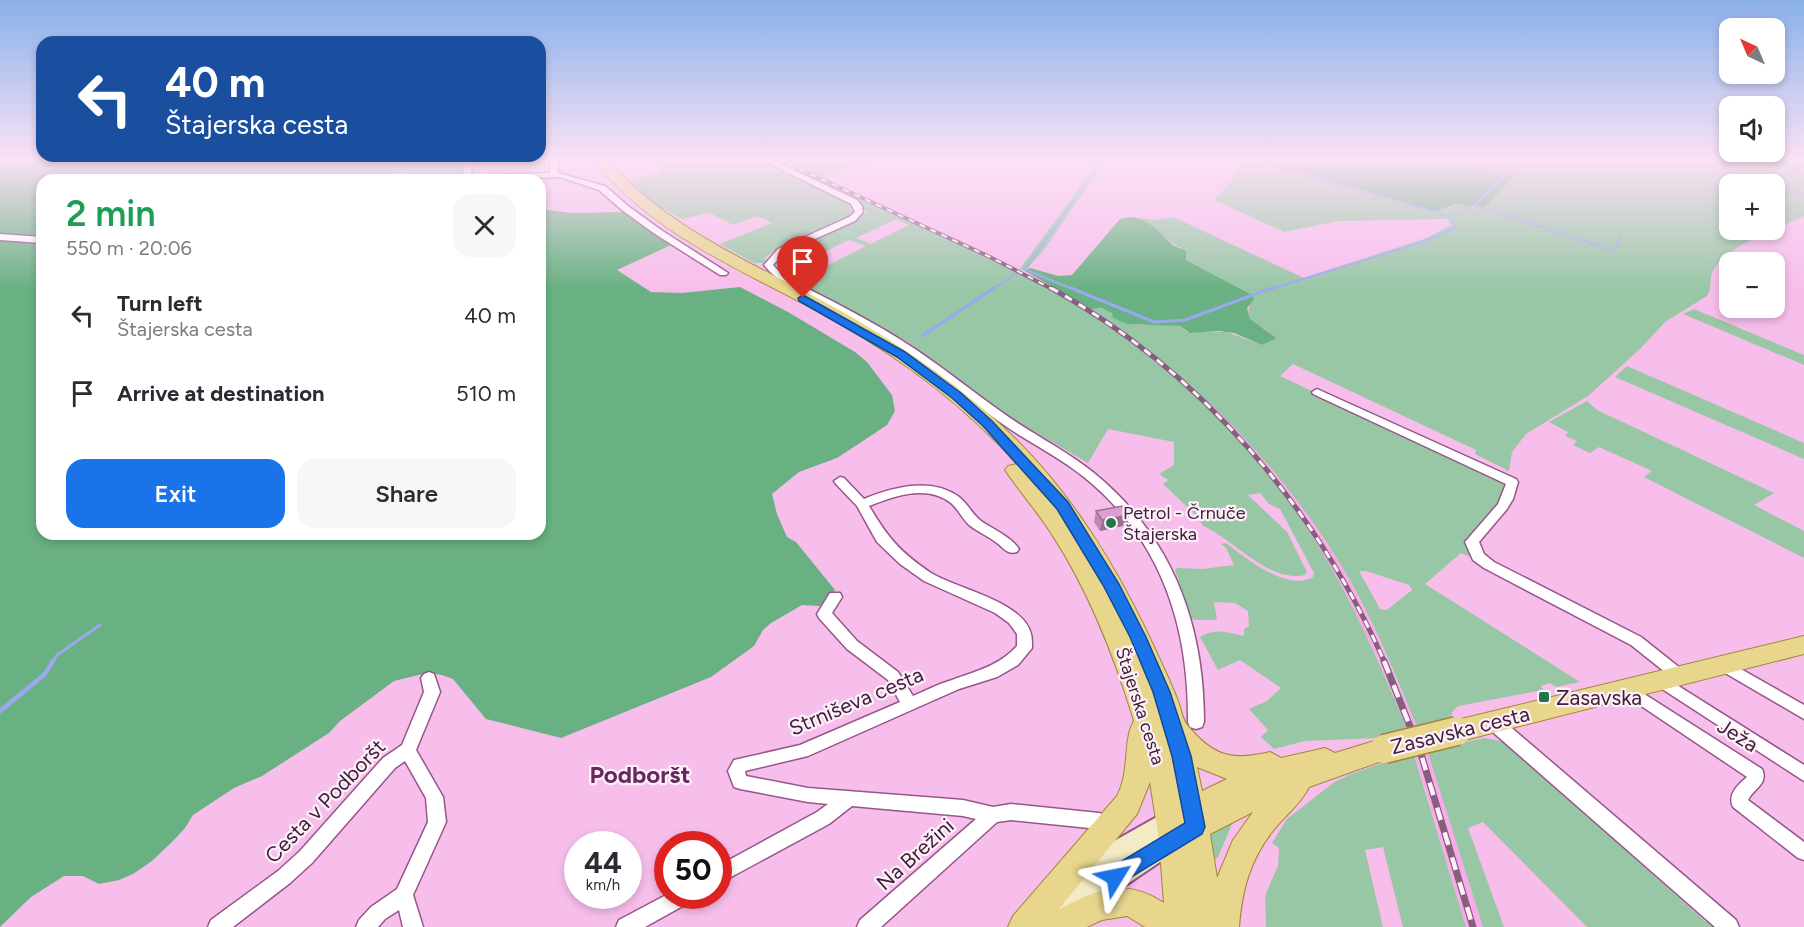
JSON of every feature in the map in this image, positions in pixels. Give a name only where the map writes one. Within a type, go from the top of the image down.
[{"type":"main road","name":"Štajerska cesta","points":[[631,202],[674,236],[857,339],[898,366],[935,393],[981,435],[1029,487],[1052,516],[1074,553],[1104,607],[1127,660],[1163,776],[1183,824],[1207,927]]},
{"type":"main road","name":"Štajerska cesta","points":[[643,202],[710,248],[839,317],[901,355],[957,396],[987,423],[1063,506],[1096,558],[1185,726],[1181,927]]},
{"type":"main road","name":"Zasavska cesta","points":[[1183,824],[1309,768],[1627,689],[1800,650]]},
{"type":"main road","points":[[1026,927],[1117,819],[1134,793],[1142,761],[1142,705]]},
{"type":"main road","points":[[1185,726],[1210,762],[1231,770],[1248,770],[1289,756],[1309,768],[1273,808],[1240,853],[1227,891],[1223,927]]},
{"type":"main road","points":[[1026,927],[1066,892],[1125,848],[1183,824]]},
{"type":"main road","points":[[1057,927],[1102,886],[1183,824]]},
{"type":"main road","points":[[1057,927],[1106,902],[1120,900],[1145,907],[1166,927]]},
{"type":"street","points":[[618,202],[658,232],[723,273]]},
{"type":"street","points":[[854,202],[859,212],[852,219],[781,251],[768,265],[771,270],[780,278],[869,325],[918,356],[1000,417],[1091,477],[1129,515],[1161,560],[1183,615],[1190,644],[1196,689],[1185,726]]},
{"type":"street","points":[[0,237],[36,240]]},
{"type":"street","name":"Ježa","points":[[1317,392],[1512,483],[1512,492],[1505,503],[1472,542],[1478,557],[1502,573],[1636,641],[1670,679],[1804,774]]},
{"type":"street","name":"Strniševa cesta","points":[[840,481],[862,504],[882,539],[905,561],[952,590],[1000,609],[1014,619],[1024,633],[1025,648],[1013,661],[992,673],[954,685],[817,745],[794,753],[748,761],[740,765],[736,771],[740,782],[808,795],[963,808],[993,815],[1011,812],[1099,822]]},
{"type":"street","points":[[862,504],[905,490],[938,492],[954,499],[972,521],[1004,541],[1012,549]]},
{"type":"street","points":[[835,597],[824,614],[852,645],[893,676],[909,704]]},
{"type":"street","points":[[1725,666],[1804,713]]},
{"type":"street","name":"Cesta v Podboršt","points":[[218,927],[306,857],[389,763],[408,750],[432,692],[429,678]]},
{"type":"street","name":"Ježa","points":[[1627,689],[1756,774],[1755,781],[1741,792],[1739,802],[1804,852]]},
{"type":"street","points":[[1493,722],[1729,927]]},
{"type":"street","name":"Cesta v Podboršt","points":[[404,895],[437,822],[434,798],[408,750]]},
{"type":"street","points":[[732,868],[823,818],[849,799]]},
{"type":"street","name":"Na Brežini","points":[[867,927],[993,815]]},
{"type":"street","points":[[366,927],[378,913],[404,895],[412,927]]},
{"type":"street","points":[[626,927],[659,909]]},
{"type":"shaded area","points":[[868,202],[876,202],[1068,294],[1131,336],[1179,374],[1242,434],[1294,495],[1339,561],[1369,617],[1427,750],[1483,927],[1466,927],[1408,731],[1376,655],[1332,570],[1304,523],[1251,453],[1191,391],[1132,343],[1017,272]]},
{"type":"green space","points":[[0,202],[36,202],[36,238],[0,235]]},
{"type":"green space","points":[[653,202],[844,202],[852,212],[844,220],[772,252],[764,259],[766,260],[764,263],[754,263],[720,244],[772,223],[757,216],[733,225],[710,213],[681,219]]},
{"type":"green space","points":[[858,202],[871,202],[1022,274],[1109,326],[1188,389],[1224,424],[1257,462],[1289,502],[1317,544],[1355,612],[1408,731],[1380,738],[1305,741],[1274,749],[1261,737],[1268,730],[1249,709],[1267,701],[1281,688],[1240,660],[1218,670],[1200,637],[1217,631],[1244,636],[1244,629],[1249,626],[1248,611],[1235,603],[1214,602],[1217,620],[1191,618],[1175,570],[1177,568],[1203,569],[1234,565],[1226,548],[1221,544],[1226,543],[1244,557],[1279,577],[1303,580],[1313,577],[1314,573],[1280,509],[1269,504],[1260,493],[1248,495],[1287,532],[1307,572],[1305,575],[1291,576],[1278,573],[1203,526],[1197,516],[1163,484],[1168,480],[1159,474],[1174,465],[1174,442],[1108,429],[1088,463],[1005,414],[908,342],[796,281],[866,246],[849,240],[784,271],[777,268],[777,257],[868,212]],"holes":[[[896,219],[909,225],[871,244],[856,238]]]},
{"type":"green space","points":[[1069,202],[1077,202],[1046,247],[1025,271],[1020,269]]},
{"type":"green space","points":[[1219,202],[1434,202],[1484,208],[1489,202],[1719,202],[1719,240],[1751,240],[1732,252],[1719,252],[1719,262],[1712,273],[1707,296],[1665,322],[1641,348],[1588,396],[1526,434],[1512,452],[1509,471],[1475,454],[1476,450],[1293,364],[1280,376],[1504,481],[1509,488],[1505,498],[1474,531],[1480,561],[1461,553],[1425,584],[1580,682],[1556,687],[1550,683],[1541,686],[1543,690],[1458,706],[1452,712],[1451,719],[1418,729],[1381,643],[1350,580],[1313,522],[1286,487],[1228,421],[1196,391],[1128,335],[1091,309],[1106,308],[1137,325],[1180,326],[1187,332],[1227,332],[1262,345],[1275,339],[1251,320],[1249,307],[1252,295],[1188,261],[1180,247],[1138,218],[1155,220],[1173,217],[1304,278],[1427,238],[1451,225],[1448,219],[1339,221],[1284,232]],"holes":[[[1359,571],[1366,571],[1409,585],[1412,590],[1387,610],[1380,609]]]},
{"type":"green space","points":[[1398,202],[1489,202],[1484,208],[1455,204],[1433,212]]},
{"type":"green space","points":[[1785,202],[1804,202],[1804,216],[1785,225]]},
{"type":"green space","points":[[546,210],[571,213],[624,212],[671,245],[617,270],[651,292],[682,293],[740,287],[788,312],[855,352],[867,362],[892,395],[895,411],[887,425],[837,458],[799,472],[772,494],[777,514],[787,537],[796,542],[835,590],[831,598],[820,606],[802,605],[771,623],[763,630],[754,646],[711,677],[561,738],[486,719],[453,679],[442,675],[427,673],[394,681],[340,721],[329,733],[262,776],[234,788],[193,815],[175,839],[152,861],[133,874],[119,880],[99,884],[83,876],[64,876],[31,897],[0,927],[0,238],[36,241],[36,540],[546,540]]},
{"type":"green space","points":[[1131,217],[1149,224],[1173,245],[1186,251],[1188,261],[1252,295],[1254,299],[1247,308],[1250,319],[1275,339],[1262,345],[1234,333],[1219,331],[1190,333],[1180,326],[1127,324],[1113,318],[1112,313],[1102,308],[1091,309],[1025,271],[1030,268],[1058,276],[1072,275],[1120,219]]},
{"type":"green space","points":[[1694,309],[1804,355],[1804,365],[1683,314]]},
{"type":"green space","points":[[1627,366],[1804,443],[1804,459],[1615,377]]},
{"type":"green space","points":[[1587,401],[1597,410],[1774,493],[1754,505],[1804,531],[1804,558],[1644,477],[1652,471],[1599,447],[1590,453],[1573,445],[1577,441],[1565,436],[1568,432],[1549,422]]},
{"type":"green space","points":[[1485,738],[1505,742],[1524,755],[1706,922],[1711,920],[1719,927],[1587,927],[1483,822],[1468,828],[1504,927],[1483,927],[1427,750]]},
{"type":"green space","points":[[1414,755],[1466,927],[1403,927],[1383,847],[1365,850],[1383,927],[1266,927],[1265,896],[1278,866],[1279,848],[1272,843],[1287,819],[1333,783],[1387,761]]},
{"type":"green space","points":[[1233,822],[1218,857],[1213,861],[1206,830]]},
{"type":"building","points":[[1122,506],[1129,515],[1102,520],[1096,511]]},
{"type":"waterway","points":[[1025,270],[1073,202]]},
{"type":"waterway","points":[[1268,290],[1422,242],[1456,228],[1452,220],[1442,214],[1401,202]]},
{"type":"waterway","points":[[1466,211],[1478,202]]},
{"type":"waterway","points":[[1477,206],[1615,251],[1620,237]]},
{"type":"waterway","points":[[1029,271],[1075,290]]},
{"type":"waterway","points":[[992,290],[1017,273]]},
{"type":"waterway","points":[[922,336],[994,288]]},
{"type":"waterway","points":[[1071,288],[1154,322],[1185,320],[1272,288]]},
{"type":"waterway","points":[[52,663],[57,655],[100,625]]},
{"type":"waterway","points":[[0,711],[44,675],[53,661]]},
{"type":"railway","points":[[872,202],[990,257],[1054,290]]},
{"type":"railway","points":[[1051,288],[1106,322],[1157,360],[1204,402],[1248,448],[1289,498],[1325,550],[1357,606],[1385,663]]},
{"type":"railway","points":[[1384,661],[1421,754],[1473,927]]},
{"type":"place","name":"Petrol - Črnuče Štajerska","points":[[1111,523]]},
{"type":"place","name":"Zasavska","points":[[1544,697]]},
{"type":"district","name":"Podboršt","points":[[640,774]]},
{"type":"route","points":[[803,298],[901,355],[957,396],[987,423],[1063,506],[1111,584],[1162,692],[1186,776],[1195,827],[1135,862],[1115,877]]}]
